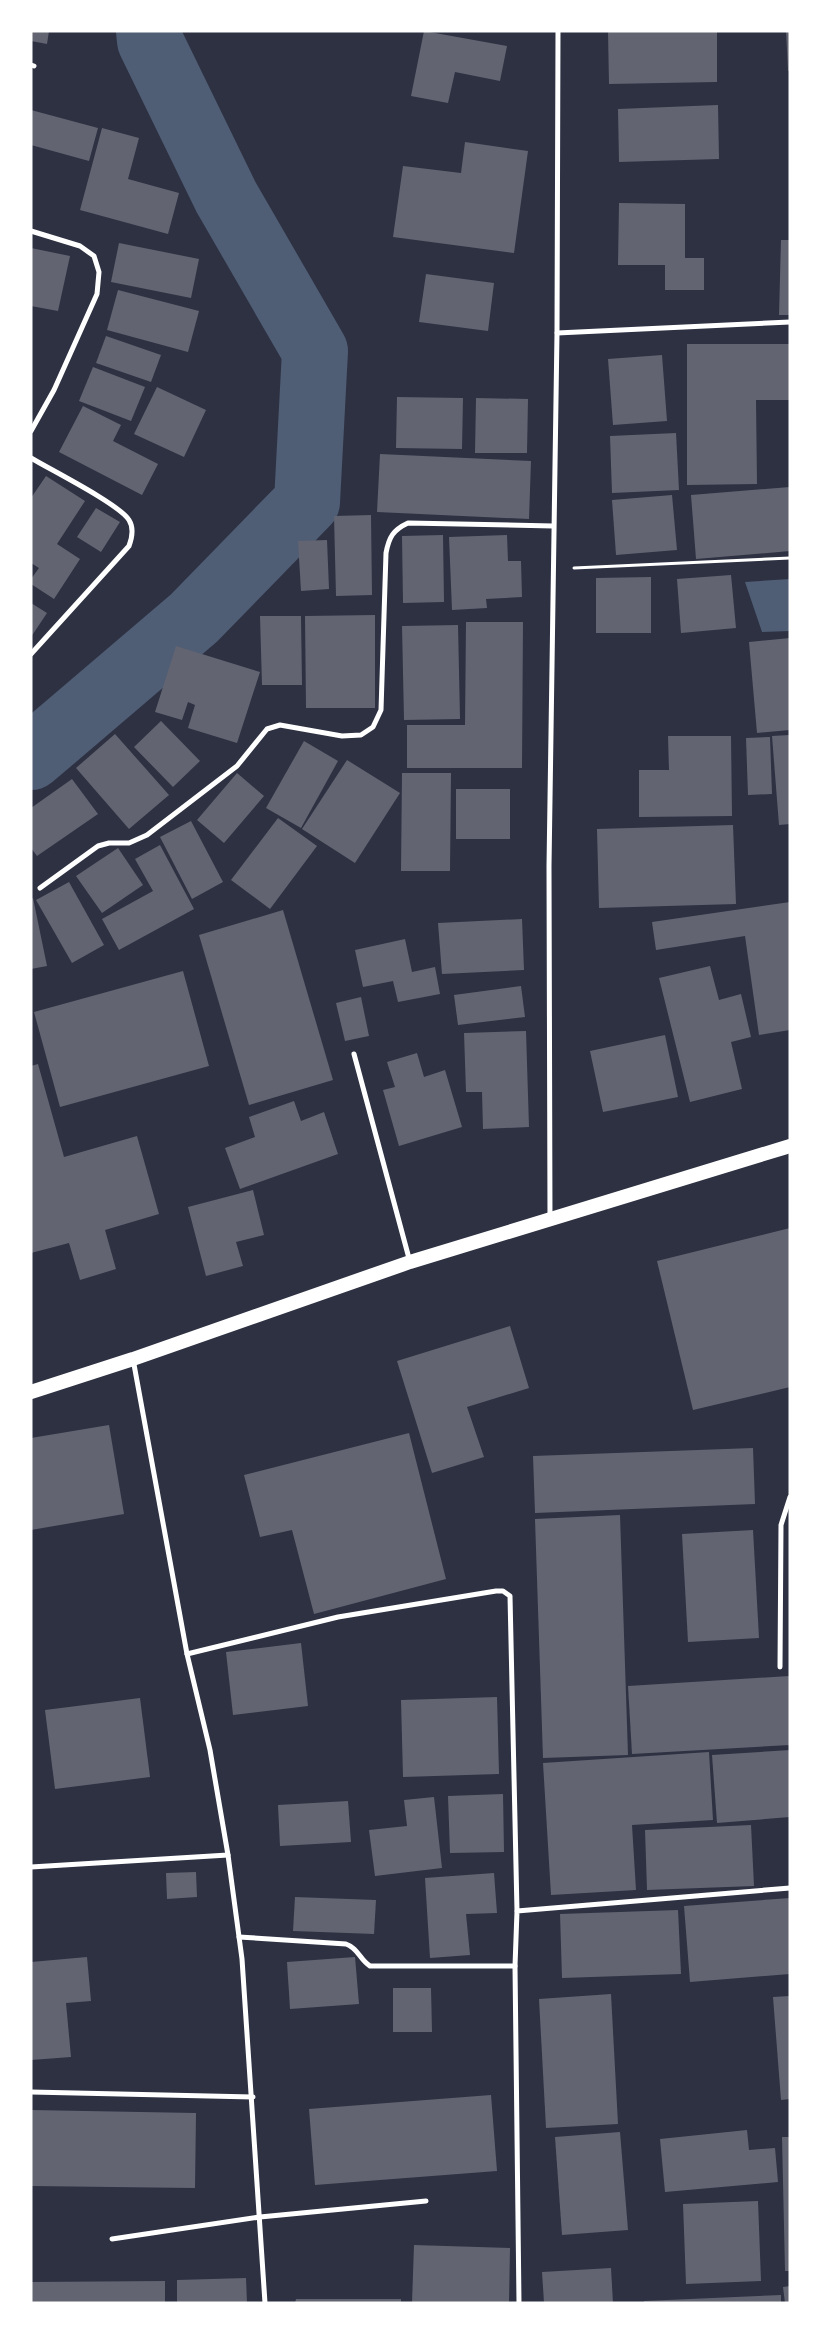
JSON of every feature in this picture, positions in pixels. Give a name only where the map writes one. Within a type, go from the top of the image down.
[{"type":"highway","points":[[31,1392],[134,1360],[410,1262],[790,1146]]},
{"type":"street","points":[[550,1220],[549,866],[557,333],[558,31]]},
{"type":"street","points":[[31,232],[80,246],[94,256],[99,272],[97,294],[54,390],[31,430]]},
{"type":"street","points":[[557,333],[790,322]]},
{"type":"street","points":[[31,458],[116,507],[130,520],[133,536],[129,546],[31,654]]},
{"type":"street","points":[[40,888],[98,846],[109,843],[129,843],[147,836],[231,772],[267,729],[280,724],[342,736],[361,735],[373,727],[381,710],[386,553],[389,538],[397,528],[408,523],[553,526]]},
{"type":"street","points":[[354,1054],[410,1262]]},
{"type":"street","points":[[134,1360],[187,1654],[210,1750],[228,1855],[239,1937],[253,2097],[265,2303]]},
{"type":"street","points":[[780,1667],[781,1525],[790,1497]]},
{"type":"street","points":[[187,1654],[338,1617],[496,1591],[503,1591],[510,1596],[517,1911],[515,1966],[519,2303]]},
{"type":"street","points":[[31,1867],[228,1855]]},
{"type":"street","points":[[517,1911],[790,1888]]},
{"type":"street","points":[[239,1937],[346,1944],[354,1947],[364,1962],[370,1966],[515,1966]]},
{"type":"street","points":[[31,2092],[253,2097]]},
{"type":"street","points":[[112,2239],[260,2217],[426,2201]]},
{"type":"path","points":[[553,569],[790,558]]},
{"type":"water","points":[[790,579],[790,631],[762,632],[745,582]]},
{"type":"building","points":[[31,31],[49,31],[47,44],[31,41]]},
{"type":"building","points":[[424,31],[507,46],[500,81],[455,72],[448,103],[411,96]]},
{"type":"building","points":[[608,31],[717,32],[717,82],[609,84]]},
{"type":"building","points":[[786,31],[790,31],[790,71],[788,71]]},
{"type":"building","points":[[718,105],[719,159],[619,162],[618,109]]},
{"type":"building","points":[[31,110],[98,128],[89,161],[31,145]]},
{"type":"building","points":[[102,128],[139,138],[128,179],[179,193],[168,234],[80,210]]},
{"type":"building","points":[[465,142],[528,151],[514,253],[393,237],[403,166],[461,173]]},
{"type":"building","points":[[619,203],[685,204],[685,258],[704,258],[704,290],[665,290],[665,265],[618,265]]},
{"type":"building","points":[[781,240],[790,240],[790,315],[779,315]]},
{"type":"building","points":[[119,243],[199,259],[191,298],[111,282]]},
{"type":"building","points":[[31,248],[70,256],[58,311],[31,306]]},
{"type":"building","points":[[426,274],[494,283],[488,331],[419,322]]},
{"type":"building","points":[[118,290],[199,311],[188,352],[107,330]]},
{"type":"building","points":[[106,336],[161,355],[151,382],[96,363]]},
{"type":"building","points":[[687,344],[790,344],[790,400],[756,400],[757,484],[687,485]]},
{"type":"building","points":[[662,355],[667,421],[613,425],[608,359]]},
{"type":"building","points":[[93,367],[145,387],[131,421],[79,401]]},
{"type":"building","points":[[157,387],[206,410],[184,457],[134,434]]},
{"type":"building","points":[[397,397],[463,398],[462,449],[396,448]]},
{"type":"building","points":[[476,398],[528,399],[527,453],[475,453]]},
{"type":"building","points":[[83,406],[121,425],[113,441],[158,464],[142,495],[59,452]]},
{"type":"building","points":[[676,433],[679,490],[612,493],[610,436]]},
{"type":"building","points":[[380,454],[531,461],[529,519],[377,512]]},
{"type":"building","points":[[46,476],[85,501],[57,544],[80,559],[54,599],[31,584],[31,579],[39,568],[31,563],[31,498]]},
{"type":"building","points":[[790,487],[790,551],[696,559],[691,495]]},
{"type":"building","points":[[672,495],[677,550],[616,555],[612,500]]},
{"type":"building","points":[[96,508],[120,522],[101,552],[77,537]]},
{"type":"building","points":[[371,515],[372,595],[336,596],[334,516]]},
{"type":"building","points":[[443,535],[444,602],[403,603],[402,536]]},
{"type":"building","points":[[507,535],[508,561],[521,561],[522,597],[486,599],[487,608],[452,610],[449,537]]},
{"type":"building","points":[[327,540],[329,589],[301,591],[298,541]]},
{"type":"building","points":[[731,575],[736,628],[681,633],[677,579]]},
{"type":"building","points":[[651,577],[651,633],[596,633],[596,578]]},
{"type":"building","points":[[31,603],[47,613],[31,637]]},
{"type":"building","points":[[375,615],[375,708],[306,708],[305,616]]},
{"type":"building","points":[[260,616],[301,616],[302,685],[262,685]]},
{"type":"building","points":[[466,622],[523,622],[522,768],[407,768],[407,725],[465,725]]},
{"type":"building","points":[[458,625],[460,719],[404,720],[402,626]]},
{"type":"building","points":[[790,638],[790,730],[757,733],[749,642]]},
{"type":"building","points":[[176,646],[260,672],[237,743],[188,728],[195,705],[188,702],[182,720],[155,712]]},
{"type":"building","points":[[161,721],[200,761],[173,787],[134,747]]},
{"type":"building","points":[[115,734],[169,795],[129,829],[76,768]]},
{"type":"building","points":[[790,735],[790,824],[779,825],[772,736]]},
{"type":"building","points":[[668,736],[731,736],[732,816],[639,817],[639,770],[669,770]]},
{"type":"building","points":[[770,737],[772,794],[748,795],[746,738]]},
{"type":"building","points":[[304,741],[338,761],[301,828],[266,808]]},
{"type":"building","points":[[347,760],[400,793],[355,863],[302,829]]},
{"type":"building","points":[[237,773],[264,796],[224,843],[197,820]]},
{"type":"building","points":[[402,773],[451,773],[450,871],[401,871]]},
{"type":"building","points":[[72,779],[98,814],[37,856],[31,848],[31,808]]},
{"type":"building","points":[[456,789],[510,789],[510,839],[456,839]]},
{"type":"building","points":[[278,818],[317,846],[270,909],[231,880]]},
{"type":"building","points":[[191,821],[223,882],[192,899],[160,837]]},
{"type":"building","points":[[733,825],[736,904],[599,908],[597,829]]},
{"type":"building","points":[[160,845],[194,909],[119,950],[102,919],[153,891],[135,859]]},
{"type":"building","points":[[118,848],[143,885],[102,913],[76,876]]},
{"type":"building","points":[[69,882],[104,945],[72,963],[36,900]]},
{"type":"building","points":[[33,898],[47,966],[31,969],[31,899]]},
{"type":"building","points":[[790,902],[790,1030],[759,1035],[745,936],[656,950],[652,922]]},
{"type":"building","points":[[283,910],[333,1080],[249,1105],[199,935]]},
{"type":"building","points":[[522,919],[524,970],[442,974],[438,923]]},
{"type":"building","points":[[405,939],[412,972],[435,967],[440,994],[398,1002],[393,981],[363,987],[355,950]]},
{"type":"building","points":[[710,966],[719,1000],[741,994],[751,1037],[731,1042],[742,1089],[690,1102],[659,978]]},
{"type":"building","points":[[183,971],[209,1066],[60,1107],[34,1012]]},
{"type":"building","points":[[521,986],[525,1017],[458,1025],[454,995]]},
{"type":"building","points":[[361,997],[369,1036],[345,1041],[336,1003]]},
{"type":"building","points":[[526,1031],[529,1127],[483,1129],[482,1092],[466,1092],[464,1033]]},
{"type":"building","points":[[665,1035],[678,1097],[603,1112],[590,1051]]},
{"type":"building","points":[[417,1053],[424,1077],[445,1070],[462,1127],[399,1146],[383,1090],[395,1087],[387,1062]]},
{"type":"building","points":[[38,1064],[64,1157],[137,1136],[159,1214],[105,1230],[116,1269],[80,1280],[69,1243],[31,1253],[31,1066]]},
{"type":"building","points":[[294,1101],[301,1121],[324,1112],[338,1154],[240,1189],[225,1148],[255,1137],[249,1117]]},
{"type":"building","points":[[253,1190],[264,1235],[236,1242],[243,1266],[206,1276],[188,1207]]},
{"type":"building","points":[[790,1228],[790,1387],[693,1410],[657,1261]]},
{"type":"building","points":[[510,1326],[529,1388],[467,1407],[484,1457],[432,1473],[397,1361]]},
{"type":"building","points":[[109,1425],[124,1514],[31,1530],[31,1438]]},
{"type":"building","points":[[409,1433],[446,1579],[314,1614],[292,1530],[260,1537],[244,1475]]},
{"type":"building","points":[[753,1448],[755,1504],[535,1513],[533,1456]]},
{"type":"building","points":[[620,1515],[628,1755],[543,1758],[535,1519]]},
{"type":"building","points":[[753,1530],[759,1638],[688,1642],[682,1534]]},
{"type":"building","points":[[301,1643],[308,1706],[233,1715],[226,1652]]},
{"type":"building","points":[[789,1676],[790,1745],[632,1754],[628,1686]]},
{"type":"building","points":[[497,1697],[499,1774],[403,1777],[401,1700]]},
{"type":"building","points":[[140,1698],[150,1777],[55,1789],[45,1710]]},
{"type":"building","points":[[790,1750],[790,1817],[717,1823],[712,1755]]},
{"type":"building","points":[[709,1752],[713,1820],[632,1825],[636,1890],[551,1895],[543,1763]]},
{"type":"building","points":[[503,1794],[504,1852],[450,1853],[448,1796]]},
{"type":"building","points":[[434,1797],[442,1868],[375,1876],[369,1830],[407,1826],[404,1800]]},
{"type":"building","points":[[348,1801],[351,1842],[280,1846],[278,1805]]},
{"type":"building","points":[[751,1825],[754,1886],[647,1890],[645,1830]]},
{"type":"building","points":[[196,1872],[197,1897],[167,1899],[166,1873]]},
{"type":"building","points":[[494,1873],[497,1913],[466,1914],[470,1955],[430,1958],[425,1878]]},
{"type":"building","points":[[295,1897],[376,1900],[374,1934],[293,1931]]},
{"type":"building","points":[[790,1898],[790,1974],[690,1982],[684,1906]]},
{"type":"building","points":[[678,1910],[681,1974],[562,1978],[560,1914]]},
{"type":"building","points":[[87,1957],[91,2001],[66,2003],[71,2057],[31,2060],[31,1962]]},
{"type":"building","points":[[355,1957],[359,2004],[290,2009],[287,1962]]},
{"type":"building","points":[[393,1988],[431,1988],[432,2032],[393,2032]]},
{"type":"building","points":[[611,1994],[618,2124],[546,2128],[539,1999]]},
{"type":"building","points":[[790,1996],[790,2099],[781,2100],[773,1997]]},
{"type":"building","points":[[491,2095],[497,2171],[315,2185],[309,2109]]},
{"type":"building","points":[[31,2110],[196,2113],[195,2188],[31,2186]]},
{"type":"building","points":[[747,2130],[749,2150],[775,2148],[778,2182],[665,2192],[660,2139]]},
{"type":"building","points":[[620,2132],[628,2230],[562,2235],[555,2137]]},
{"type":"building","points":[[782,2137],[790,2137],[790,2271],[785,2271]]},
{"type":"building","points":[[758,2201],[761,2281],[686,2284],[683,2204]]},
{"type":"building","points":[[414,2245],[510,2248],[509,2303],[412,2303]]},
{"type":"building","points":[[611,2268],[613,2303],[544,2303],[542,2272]]},
{"type":"building","points":[[246,2278],[247,2303],[177,2303],[177,2280]]},
{"type":"building","points":[[165,2281],[165,2303],[31,2303],[31,2282]]},
{"type":"building","points":[[790,2286],[790,2303],[785,2303],[783,2287]]},
{"type":"building","points":[[781,2295],[781,2303],[644,2303],[644,2301]]},
{"type":"building","points":[[296,2299],[401,2299],[401,2303],[295,2303]]},
{"type":"waterway","points":[[31,757],[194,618],[307,502],[315,351],[226,197],[150,41],[149,31]]}]
